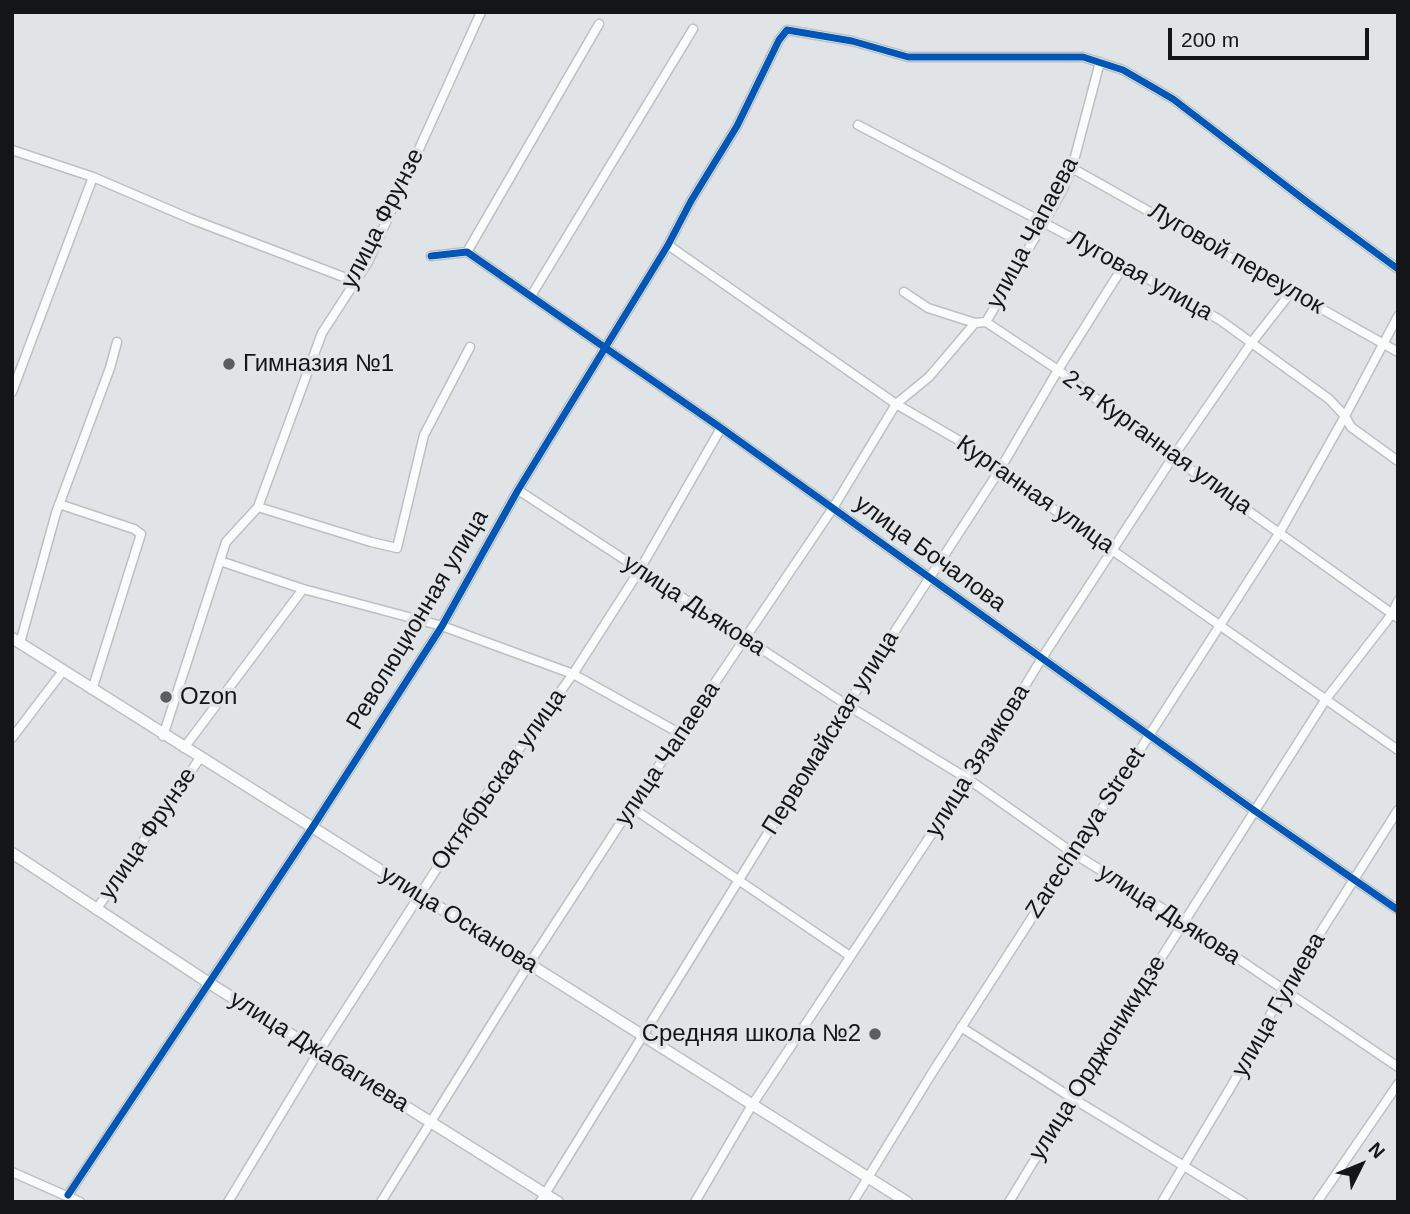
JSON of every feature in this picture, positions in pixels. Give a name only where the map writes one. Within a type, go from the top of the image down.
[{"type":"main road","name":"улица Осканова","points":[[16,641],[907,1202]]},
{"type":"main road","name":"улица Джабагиева","points":[[12,853],[209,983],[432,1123],[543,1198],[558,1202]]},
{"type":"street","name":"улица Фрунзе","points":[[163,736],[226,542],[258,507],[322,333],[368,262],[481,12]]},
{"type":"street","points":[[431,256],[467,252],[599,24]]},
{"type":"street","points":[[531,296],[693,29]]},
{"type":"street","name":"Революционная улица","points":[[68,1195],[312,828],[442,626],[518,490],[737,126],[779,40],[787,30],[852,41],[908,57],[1083,57],[1100,62]]},
{"type":"street","points":[[1100,62],[1123,70],[1173,99],[1398,269]]},
{"type":"street","name":"улица Чапаева","points":[[986,322],[1072,168],[1100,62]]},
{"type":"street","name":"Луговая улица","points":[[858,125],[1124,265],[1220,320],[1329,399],[1345,416],[1351,428],[1398,461]]},
{"type":"street","points":[[12,150],[93,177],[191,219],[354,281]]},
{"type":"street","name":"Луговой переулок","points":[[1072,168],[1398,352]]},
{"type":"street","points":[[12,392],[93,177]]},
{"type":"street","name":"Курганная улица","points":[[668,244],[896,404],[965,444],[999,471],[1398,750]]},
{"type":"street","name":"улица Бочалова","points":[[467,252],[722,428],[1255,811],[1398,910]]},
{"type":"street","name":"Первомайская улица","points":[[543,1198],[738,879],[999,471],[1124,265]]},
{"type":"street","name":"улица Зязикова","points":[[695,1202],[752,1105],[968,779],[1042,658],[1173,457],[1252,342],[1293,291]]},
{"type":"street","points":[[904,292],[928,307],[975,323],[986,322]]},
{"type":"street","name":"Zarechnaya Street","points":[[853,1202],[961,1027],[1280,532],[1398,316]]},
{"type":"street","name":"2-я Курганная улица","points":[[986,322],[1058,370],[1173,457],[1395,616]]},
{"type":"street","name":"улица Чапаева","points":[[382,1202],[529,964],[631,807],[833,508],[896,404],[929,377],[975,323]]},
{"type":"street","points":[[16,641],[60,504],[117,342]]},
{"type":"street","points":[[258,507],[397,548],[424,435],[470,347]]},
{"type":"street","name":"Октябрьская улица","points":[[228,1202],[318,1053],[468,820],[573,674],[639,571],[722,428]]},
{"type":"street","name":"улица Дьякова","points":[[518,490],[847,705],[968,779],[1073,853],[1184,922],[1398,1068]]},
{"type":"street","points":[[60,504],[134,529],[141,534],[92,690]]},
{"type":"street","points":[[220,561],[303,590],[442,626],[573,674],[681,734]]},
{"type":"street","name":"улица Фрунзе","points":[[184,748],[303,590]]},
{"type":"street","name":"улица Орджоникидзе","points":[[1009,1202],[1072,1098],[1326,699],[1395,616],[1398,601]]},
{"type":"street","points":[[12,738],[63,671]]},
{"type":"street","name":"улица Фрунзе","points":[[96,910],[200,758]]},
{"type":"street","points":[[631,807],[850,956]]},
{"type":"street","name":"улица Гулиева","points":[[1162,1202],[1185,1167],[1284,990],[1398,810]]},
{"type":"street","points":[[961,1027],[1243,1202]]},
{"type":"street","points":[[1317,1202],[1326,1185],[1398,1084]]},
{"type":"street","points":[[12,1172],[80,1202]]},
{"type":"cycle path","points":[[68,1195],[312,828],[442,626],[518,490],[668,245],[691,201],[737,126],[779,40],[787,30],[852,41],[908,57],[1083,57],[1123,70],[1173,99],[1398,269]]},
{"type":"cycle path","points":[[431,256],[467,252],[721,428],[1255,811],[1398,910]]},
{"type":"place","name":"Гимназия №1","points":[[229,364]]},
{"type":"place","name":"Ozon","points":[[166,697]]},
{"type":"place","name":"Средняя школа №2","points":[[875,1034]]}]
